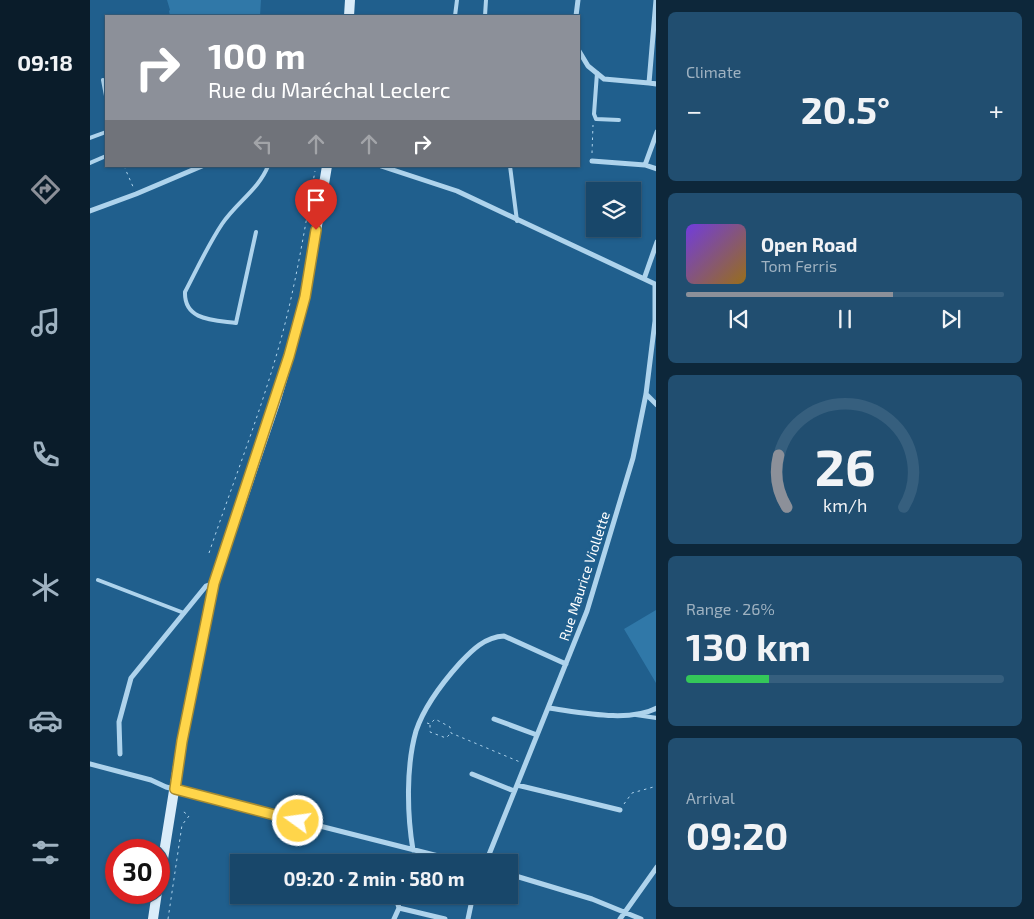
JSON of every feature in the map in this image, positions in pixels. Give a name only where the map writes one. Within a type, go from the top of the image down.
[{"type":"main road","points":[[349,15],[350,0]]},
{"type":"main road","points":[[167,839],[182,741],[214,583],[289,356],[305,297],[327,167]]},
{"type":"main road","points":[[153,919],[155,904]]},
{"type":"street","points":[[576,15],[578,0]]},
{"type":"street","points":[[649,83],[656,0]]},
{"type":"street","points":[[580,53],[588,66],[604,79],[656,84]]},
{"type":"street","points":[[644,165],[656,132]]},
{"type":"street","points":[[592,161],[644,165],[656,169]]},
{"type":"street","points":[[90,211],[200,167]]},
{"type":"street","points":[[384,167],[445,186],[656,285]]},
{"type":"street","points":[[644,279],[656,242]]},
{"type":"street","name":"Rue Maurice Viollette","points":[[489,854],[587,611],[633,458],[646,394],[655,321],[656,285]]},
{"type":"street","points":[[646,394],[656,405]]},
{"type":"street","points":[[120,754],[118,722],[131,678],[206,586],[214,583]]},
{"type":"street","points":[[413,850],[410,830],[409,774],[416,731],[434,696],[451,673],[472,650],[496,636],[504,636],[566,664]]},
{"type":"street","points":[[548,708],[597,714],[636,715],[656,708]]},
{"type":"street","points":[[494,719],[538,735]]},
{"type":"street","points":[[90,764],[151,780],[175,789],[429,854]]},
{"type":"street","points":[[472,774],[514,791]]},
{"type":"street","points":[[516,785],[620,810]]},
{"type":"street","points":[[620,919],[656,867]]},
{"type":"street","points":[[518,877],[592,899],[641,919]]},
{"type":"street","points":[[394,919],[399,908],[397,904]]},
{"type":"street","points":[[468,919],[471,904]]},
{"type":"street","points":[[399,908],[445,919]]},
{"type":"lane","points":[[455,15],[457,0]]},
{"type":"lane","points":[[485,15],[486,0]]},
{"type":"lane","points":[[597,73],[594,114],[596,119],[620,120]]},
{"type":"lane","points":[[102,80],[105,92]]},
{"type":"lane","points":[[90,138],[105,132]]},
{"type":"lane","points":[[90,163],[105,156]]},
{"type":"lane","points":[[256,232],[236,323],[202,318],[189,310],[184,301],[185,292],[222,224],[237,205],[264,178],[268,167]]},
{"type":"lane","points":[[510,167],[517,221]]},
{"type":"lane","points":[[98,580],[184,613]]},
{"type":"lane","points":[[636,715],[656,718]]},
{"type":"path","points":[[592,161],[594,114]]},
{"type":"path","points":[[124,167],[136,194]]},
{"type":"path","points":[[209,553],[281,341],[315,171]]},
{"type":"path","points":[[435,719],[450,727],[451,733],[446,738],[430,732],[430,724],[435,719]]},
{"type":"path","points":[[422,720],[430,724]]},
{"type":"path","points":[[451,733],[525,764]]},
{"type":"path","points":[[620,810],[632,792],[656,786]]},
{"type":"path","points":[[168,919],[182,825],[188,816],[184,812]]},
{"type":"shaded area","points":[[167,0],[261,0],[260,15],[170,15]]},
{"type":"shaded area","points":[[656,610],[656,683],[624,629]]},
{"type":"route","points":[[298,821],[175,789],[182,741],[214,583],[289,356],[305,297],[316,230]]}]
